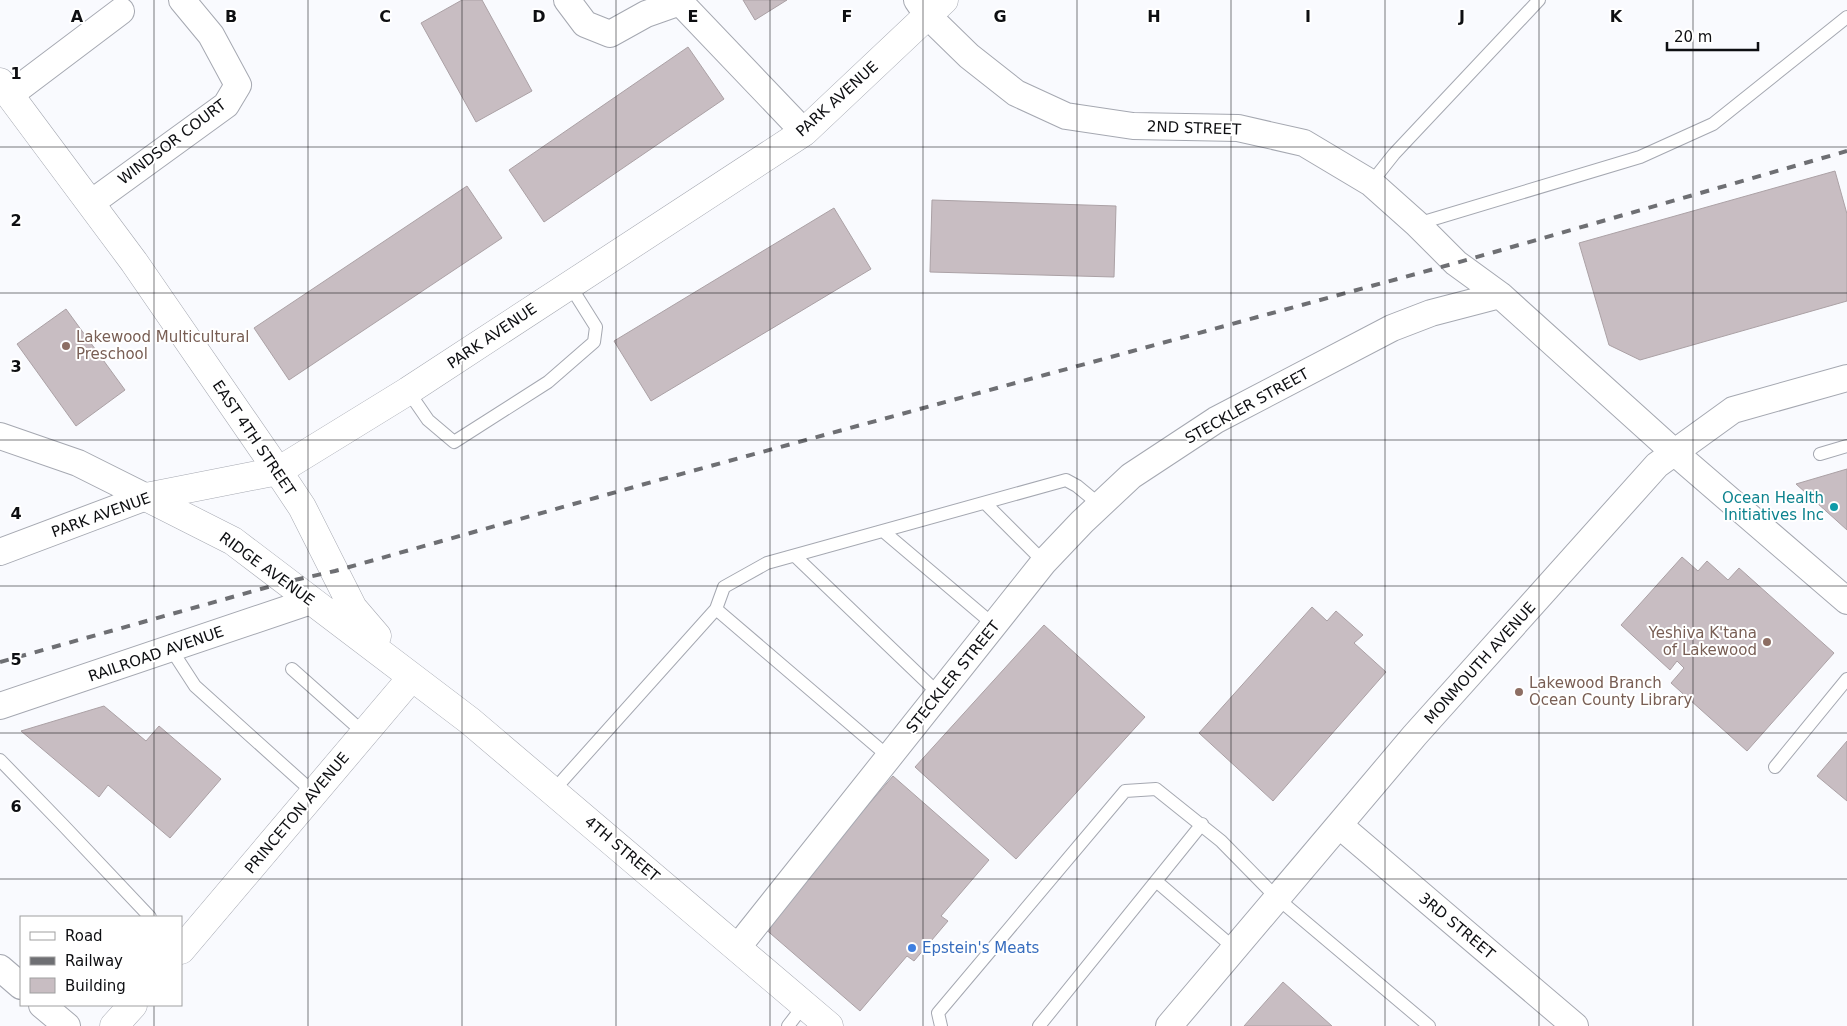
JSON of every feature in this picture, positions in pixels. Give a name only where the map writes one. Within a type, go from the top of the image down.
[{"type":"street","name":"WINDSOR COURT","points":[[91,203],[226,105],[238,85],[211,35],[182,0]]},
{"type":"street","points":[[567,0],[585,24],[610,34],[646,14],[679,1],[804,132]]},
{"type":"street","name":"2ND STREET","points":[[930,5],[969,56],[1016,93],[1066,116],[1133,126],[1238,128],[1304,143],[1371,183],[1418,224],[1456,263],[1500,295]]},
{"type":"street","name":"PARK AVENUE","points":[[0,552],[146,497],[278,471],[483,343],[569,284],[804,132],[930,5]]},
{"type":"street","points":[[5,88],[121,11]]},
{"type":"street","name":"EAST 4TH STREET","points":[[5,88],[134,262],[278,471],[302,507],[353,608],[412,677]]},
{"type":"street","points":[[1500,295],[1674,452],[1847,601]]},
{"type":"street","name":"STECKLER STREET","points":[[737,948],[1044,562],[1100,505],[1132,476],[1216,420],[1392,328],[1431,313],[1500,295]]},
{"type":"street","name":"MONMOUTH AVENUE","points":[[1169,1026],[1415,735],[1657,465],[1733,410],[1847,378]]},
{"type":"street","name":"RIDGE AVENUE","points":[[0,436],[78,463],[233,541],[412,677]]},
{"type":"street","name":"RAILROAD AVENUE","points":[[0,706],[311,601]]},
{"type":"street","name":"PRINCETON AVENUE","points":[[182,949],[412,677]]},
{"type":"street","name":"4TH STREET","points":[[412,677],[470,721],[737,948],[796,1016],[829,1026]]},
{"type":"street","name":"3RD STREET","points":[[1339,825],[1575,1026]]},
{"type":"street","points":[[0,968],[20,985]]},
{"type":"street","points":[[43,1006],[67,1026]]},
{"type":"street","points":[[114,1026],[132,1006]]},
{"type":"lane","points":[[1371,183],[1394,154],[1539,0]]},
{"type":"lane","points":[[1418,224],[1640,157],[1712,124],[1847,17]]},
{"type":"lane","points":[[408,391],[428,420],[454,442],[548,382],[594,342],[596,327],[569,284]]},
{"type":"lane","points":[[1820,454],[1847,446]]},
{"type":"lane","points":[[553,791],[716,609],[724,587],[767,563],[1066,480],[1078,486],[1100,505]]},
{"type":"lane","points":[[985,503],[1044,562]]},
{"type":"lane","points":[[883,531],[994,625]]},
{"type":"lane","points":[[795,556],[939,694]]},
{"type":"lane","points":[[716,609],[889,757]]},
{"type":"lane","points":[[172,649],[195,686],[314,792]]},
{"type":"lane","points":[[292,669],[364,733]]},
{"type":"lane","points":[[1775,766],[1847,679]]},
{"type":"lane","points":[[0,760],[149,916]]},
{"type":"lane","points":[[941,1026],[938,1013],[1124,791],[1156,789],[1222,840],[1276,898],[1429,1026]]},
{"type":"lane","points":[[1039,1026],[1202,824]]},
{"type":"lane","points":[[1156,881],[1234,948]]},
{"type":"building","points":[[462,0],[482,0],[532,91],[476,122],[421,23]]},
{"type":"building","points":[[743,0],[787,0],[755,20]]},
{"type":"building","points":[[688,47],[724,99],[544,222],[509,170]]},
{"type":"building","points":[[1835,171],[1847,214],[1847,301],[1640,360],[1609,345],[1579,243]]},
{"type":"building","points":[[467,186],[502,238],[289,380],[254,328]]},
{"type":"building","points":[[932,200],[1116,206],[1114,277],[930,272]]},
{"type":"building","points":[[834,208],[871,269],[651,401],[614,341]]},
{"type":"building","points":[[66,309],[125,390],[76,426],[17,344]]},
{"type":"building","name":"Ocean Health Initiatives Inc","points":[[1847,469],[1847,530],[1796,484]]},
{"type":"building","points":[[1682,557],[1698,571],[1707,561],[1728,580],[1739,568],[1834,653],[1747,751],[1671,683],[1684,668],[1677,661],[1670,670],[1621,625]]},
{"type":"building","points":[[1312,607],[1327,621],[1336,611],[1363,635],[1354,643],[1386,672],[1273,801],[1199,733]]},
{"type":"building","points":[[1044,625],[1145,717],[1016,859],[915,767]]},
{"type":"building","points":[[104,706],[146,741],[159,726],[221,779],[170,838],[108,785],[99,797],[21,731]]},
{"type":"building","points":[[1847,741],[1847,801],[1817,776]]},
{"type":"building","points":[[893,776],[989,860],[941,916],[948,921],[914,961],[907,956],[860,1011],[763,927]]},
{"type":"building","points":[[1283,982],[1332,1026],[1244,1026]]},
{"type":"railway","points":[[0,662],[286,582],[335,571],[659,480],[1456,263],[1847,151]]},
{"type":"place","name":"Lakewood Multicultural Preschool","points":[[66,346]]},
{"type":"place","name":"Ocean Health Initiatives Inc","points":[[1834,507]]},
{"type":"place","name":"Yeshiva K'tana of Lakewood","points":[[1767,642]]},
{"type":"place","name":"Lakewood Branch Ocean County Library","points":[[1519,692]]},
{"type":"place","name":"Epstein's Meats","points":[[912,948]]}]
